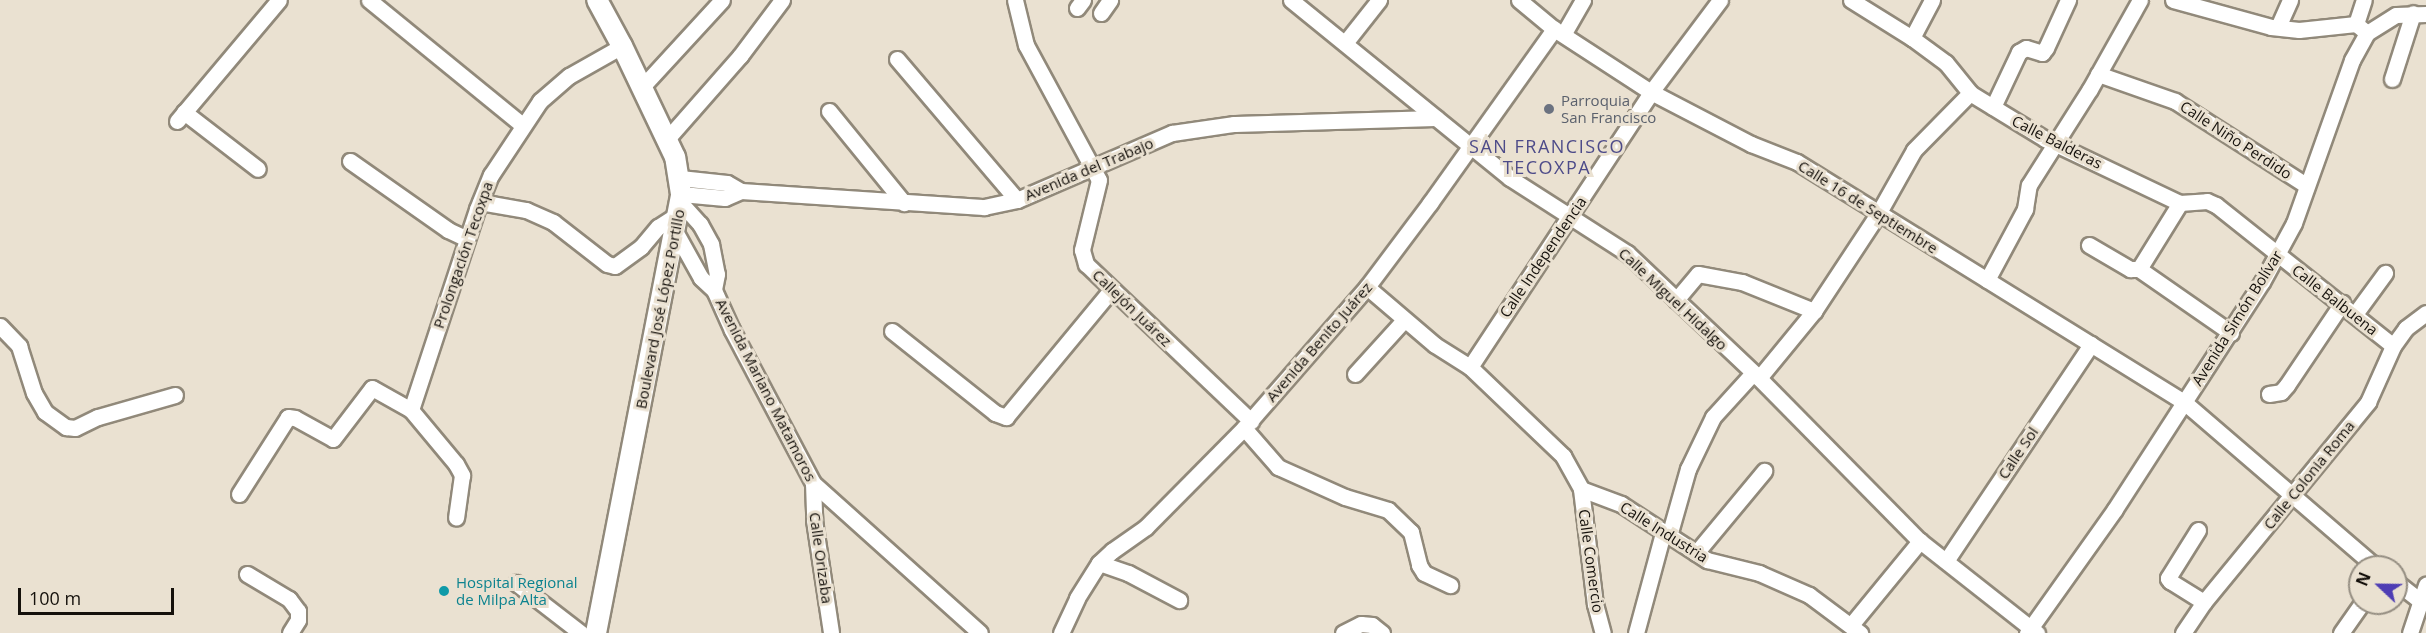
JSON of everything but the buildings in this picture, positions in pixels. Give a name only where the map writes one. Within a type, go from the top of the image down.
[{"type":"main road","name":"Boulevard José López Portillo","points":[[596,633],[679,204],[667,139],[597,0]]},
{"type":"street","points":[[258,169],[181,116],[279,0]]},
{"type":"street","points":[[369,0],[522,125]]},
{"type":"street","points":[[642,87],[722,0]]},
{"type":"street","points":[[667,139],[740,56],[782,0]]},
{"type":"street","points":[[1015,0],[1026,45],[1071,132],[1093,168]]},
{"type":"street","points":[[1101,13],[1110,0]]},
{"type":"street","name":"Calle Miguel Hidalgo","points":[[1291,0],[1518,183],[1627,253],[1756,376],[1920,541],[2031,631]]},
{"type":"street","points":[[1345,43],[1379,0]]},
{"type":"street","name":"Calle 16 de Septiembre","points":[[1519,0],[1559,31],[1651,92],[1751,144],[1797,162],[2184,402],[2362,555]]},
{"type":"street","name":"Avenida Benito Juárez","points":[[1061,633],[1077,598],[1099,563],[1146,527],[1247,424],[1367,287],[1583,0]]},
{"type":"street","name":"Calle Independencia","points":[[1470,367],[1651,92],[1720,0]]},
{"type":"street","name":"Calle Balderas","points":[[1851,0],[1912,38],[1946,63],[1970,93],[1992,107],[2055,143],[2180,203],[2207,201],[2216,205],[2277,254]]},
{"type":"street","points":[[1912,38],[1932,0]]},
{"type":"street","points":[[1992,107],[2019,52],[2026,48],[2042,53],[2046,48],[2068,0]]},
{"type":"street","points":[[1987,280],[2025,209],[2029,186],[2098,74],[2140,0]]},
{"type":"street","points":[[2173,0],[2278,27],[2299,30],[2362,29]]},
{"type":"street","points":[[2278,27],[2290,0]]},
{"type":"street","name":"Avenida Simón Bolívar","points":[[2031,631],[2231,333],[2294,224],[2362,29],[2364,0]]},
{"type":"street","points":[[2392,79],[2419,14]]},
{"type":"street","name":"Avenida Simón Bolívar","points":[[2362,29],[2397,15],[2419,14]]},
{"type":"street","name":"Prolongación Tecoxpa","points":[[411,410],[467,239],[491,175],[540,101],[569,76],[622,46]]},
{"type":"street","points":[[897,59],[1017,200]]},
{"type":"street","name":"Calle Niño Perdido","points":[[2098,74],[2175,101],[2306,185]]},
{"type":"street","points":[[1636,633],[1688,469],[1713,417],[1756,376],[1814,311],[1878,214],[1914,150],[1970,93]]},
{"type":"street","points":[[829,111],[904,203]]},
{"type":"street","name":"Avenida del Trabajo","points":[[679,204],[725,198],[741,191],[984,207],[1017,200],[1172,133],[1234,124],[1436,118]]},
{"type":"street","points":[[350,160],[448,230],[467,239]]},
{"type":"street","name":"Callejón Juárez","points":[[1093,168],[1099,186],[1082,250],[1086,264],[1247,424],[1278,467],[1345,497],[1388,510],[1411,532],[1419,565],[1424,573],[1450,585]]},
{"type":"street","points":[[480,202],[526,210],[553,222],[607,264],[615,266],[641,247],[679,204]]},
{"type":"street","points":[[2139,269],[2180,203]]},
{"type":"street","name":"Avenida Mariano Matamoros","points":[[679,204],[701,278],[714,290],[732,330],[813,483],[980,633]]},
{"type":"street","name":"Avenida Mariano Matamoros","points":[[679,204],[700,224],[711,244],[717,274],[714,290]]},
{"type":"street","points":[[2089,245],[2130,269],[2139,269],[2231,333]]},
{"type":"street","name":"Calle Balbuena","points":[[2277,254],[2342,303],[2393,346]]},
{"type":"street","points":[[2355,314],[2385,273]]},
{"type":"street","points":[[1676,300],[1698,274],[1742,282],[1814,311]]},
{"type":"street","points":[[1367,287],[1404,320],[1470,367],[1563,456],[1581,489]]},
{"type":"street","points":[[892,331],[995,413],[1006,417],[1111,290]]},
{"type":"street","points":[[2269,394],[2281,392],[2287,386],[2342,303]]},
{"type":"street","name":"Calle Colonia Roma","points":[[2183,633],[2204,602],[2293,497],[2368,402],[2393,346],[2406,328],[2426,313]]},
{"type":"street","points":[[1355,374],[1404,320]]},
{"type":"street","points":[[0,326],[19,346],[34,393],[45,412],[66,427],[75,428],[98,417],[175,395]]},
{"type":"street","name":"Calle Sol","points":[[1946,561],[2091,344]]},
{"type":"street","points":[[239,494],[288,417],[295,417],[333,439],[372,388],[411,410],[462,475],[456,518]]},
{"type":"street","points":[[1696,553],[1764,471]]},
{"type":"street","name":"Calle Orizaba","points":[[813,483],[814,520],[831,633]]},
{"type":"street","name":"Calle Industria","points":[[1581,489],[1621,504],[1696,553],[1721,565],[1773,578],[1809,595],[1856,629]]},
{"type":"street","name":"Calle Comercio","points":[[1581,489],[1594,604],[1603,633]]},
{"type":"street","points":[[2198,530],[2168,578],[2204,602]]},
{"type":"street","points":[[1856,629],[1920,541]]},
{"type":"street","points":[[1099,563],[1128,573],[1179,600]]},
{"type":"street","points":[[247,574],[289,599],[298,611],[298,620],[290,633]]},
{"type":"street","points":[[516,583],[581,633]]},
{"type":"street","points":[[2410,633],[2419,600],[2426,585]]},
{"type":"street","points":[[2408,591],[2419,600]]},
{"type":"street","points":[[2341,633],[2354,615]]},
{"type":"street","points":[[1343,633],[1361,624],[1372,625],[1382,633]]},
{"type":"place","name":"Parroquia San Francisco","points":[[1549,109]]},
{"type":"place","name":"Hospital Regional de Milpa Alta","points":[[444,591]]},
{"type":"district","name":"SAN FRANCISCO TECOXPA","points":[[1547,157]]}]
